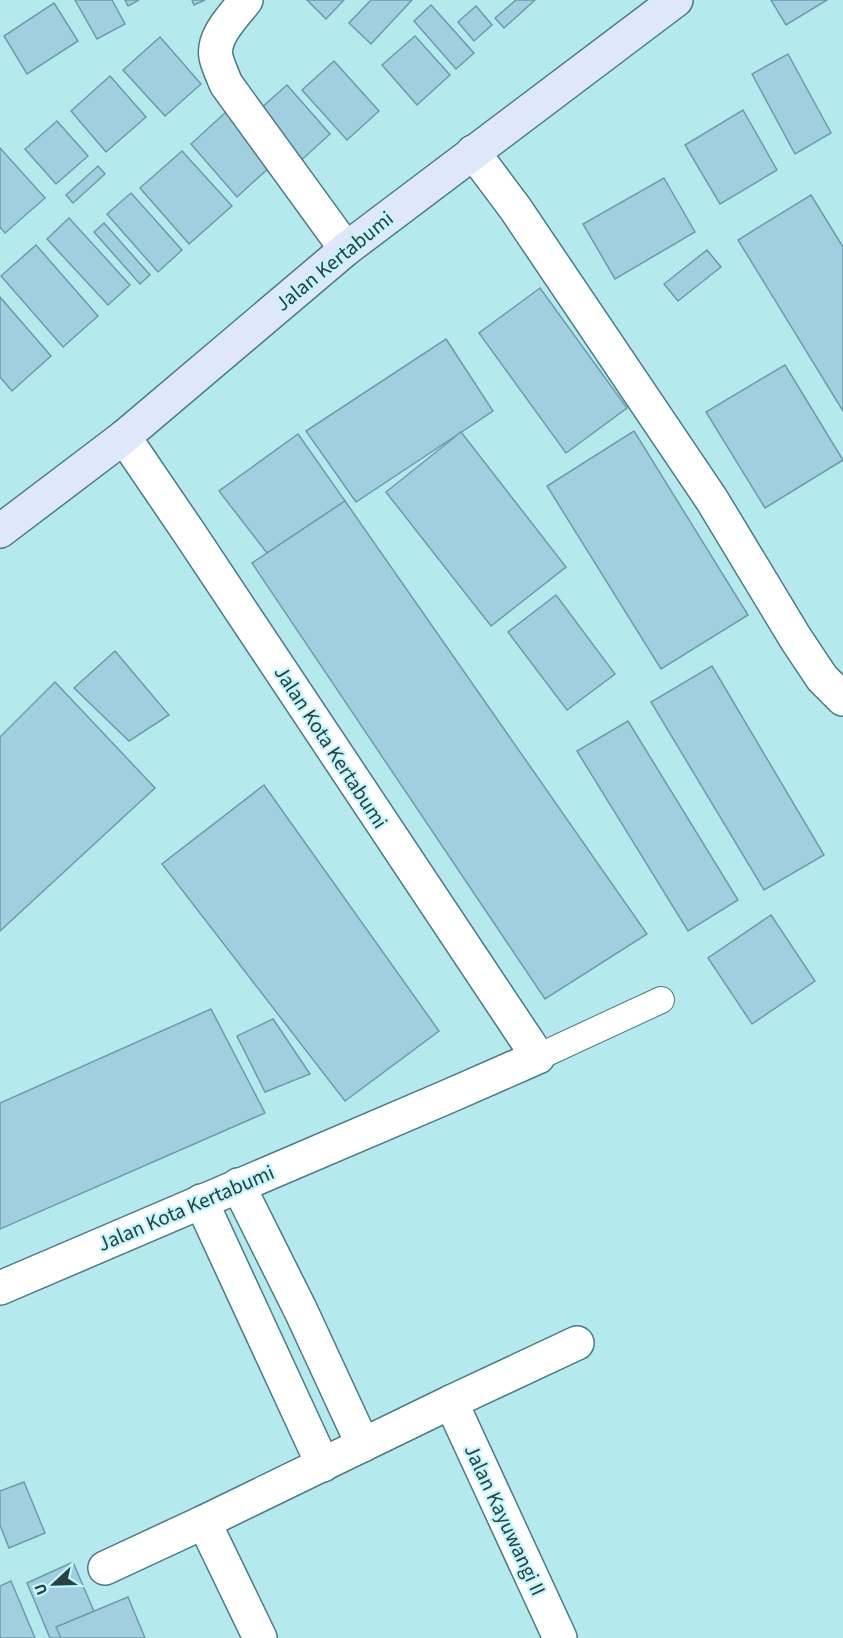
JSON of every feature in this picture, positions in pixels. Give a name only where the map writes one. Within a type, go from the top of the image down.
[{"type":"main road","name":"Jalan Kertabumi","points":[[0,531],[124,437],[346,249],[676,0]]},
{"type":"street","points":[[246,0],[225,28],[216,45],[216,58],[226,84],[346,249]]},
{"type":"street","points":[[473,152],[515,208],[712,500],[822,678],[843,699]]},
{"type":"street","name":"Jalan Kota Kertabumi","points":[[0,1288],[537,1057],[124,437]]},
{"type":"street","points":[[238,1185],[301,1311],[363,1445]]},
{"type":"street","points":[[201,1201],[323,1465]]},
{"type":"street","points":[[105,1568],[577,1343]]},
{"type":"street","name":"Jalan Kayuwangi II","points":[[451,1402],[560,1638]]},
{"type":"street","points":[[204,1522],[260,1638]]},
{"type":"lane","name":"Jalan Kota Kertabumi","points":[[537,1057],[661,1000]]},
{"type":"building","points":[[75,0],[112,0],[125,24],[97,39]]},
{"type":"building","points":[[125,0],[139,0],[128,6]]},
{"type":"building","points":[[192,0],[205,0],[194,5]]},
{"type":"building","points":[[307,0],[344,0],[326,19]]},
{"type":"building","points":[[371,0],[412,0],[371,44],[349,23]]},
{"type":"building","points":[[516,0],[535,0],[504,28],[495,18]]},
{"type":"building","points":[[771,0],[827,0],[786,25]]},
{"type":"building","points":[[54,3],[78,41],[27,74],[4,36]]},
{"type":"building","points":[[431,5],[474,53],[456,69],[414,21]]},
{"type":"building","points":[[476,6],[492,25],[474,41],[458,22]]},
{"type":"building","points":[[415,36],[450,75],[417,105],[382,65]]},
{"type":"building","points":[[160,37],[201,84],[165,116],[123,70]]},
{"type":"building","points":[[788,54],[831,133],[795,154],[752,74]]},
{"type":"building","points":[[334,61],[379,111],[347,140],[302,90]]},
{"type":"building","points":[[110,76],[146,117],[106,152],[71,111]]},
{"type":"building","points":[[287,85],[330,134],[296,165],[252,116]]},
{"type":"building","points":[[743,110],[777,170],[720,204],[685,145]]},
{"type":"building","points":[[226,112],[273,164],[237,197],[191,144]]},
{"type":"building","points":[[57,121],[88,156],[56,184],[25,149]]},
{"type":"building","points":[[0,148],[45,198],[5,233],[0,227]]},
{"type":"building","points":[[182,151],[232,206],[189,244],[140,188]]},
{"type":"building","points":[[98,166],[105,174],[73,203],[66,195]]},
{"type":"building","points":[[664,178],[695,232],[615,279],[583,224]]},
{"type":"building","points":[[131,193],[182,250],[158,272],[107,214]]},
{"type":"building","points":[[811,195],[843,247],[843,411],[738,240]]},
{"type":"building","points":[[69,218],[130,285],[108,305],[47,239]]},
{"type":"building","points":[[104,223],[150,275],[140,284],[94,232]]},
{"type":"building","points":[[36,245],[98,316],[63,347],[1,276]]},
{"type":"building","points":[[707,250],[721,267],[678,301],[664,284]]},
{"type":"building","points":[[540,288],[627,408],[566,453],[479,333]]},
{"type":"building","points":[[0,297],[51,356],[12,391],[0,377]]},
{"type":"building","points":[[446,339],[493,411],[356,502],[306,431]]},
{"type":"building","points":[[785,365],[843,460],[765,508],[706,412]]},
{"type":"building","points":[[634,431],[748,615],[661,669],[547,486]]},
{"type":"building","points":[[461,432],[566,567],[491,626],[386,492]]},
{"type":"building","points":[[298,434],[345,501],[267,553],[219,491]]},
{"type":"building","points":[[345,501],[647,934],[545,999],[252,563]]},
{"type":"building","points":[[556,595],[615,674],[567,710],[508,632]]},
{"type":"building","points":[[115,651],[169,715],[129,741],[74,688]]},
{"type":"building","points":[[712,666],[824,855],[764,890],[651,702]]},
{"type":"building","points":[[55,682],[155,788],[0,931],[0,737]]},
{"type":"building","points":[[628,721],[738,900],[688,931],[577,751]]},
{"type":"building","points":[[264,785],[439,1031],[345,1101],[162,864]]},
{"type":"building","points":[[771,915],[815,981],[752,1024],[708,958]]},
{"type":"building","points":[[211,1009],[265,1113],[0,1229],[0,1103]]},
{"type":"building","points":[[273,1019],[310,1074],[265,1092],[237,1036]]},
{"type":"building","points":[[24,1482],[45,1533],[9,1548],[0,1525],[0,1491]]},
{"type":"building","points":[[73,1562],[101,1628],[77,1638],[50,1638],[27,1583]]},
{"type":"building","points":[[11,1581],[35,1638],[0,1638],[0,1586]]},
{"type":"building","points":[[128,1597],[145,1638],[61,1638],[56,1627]]}]
